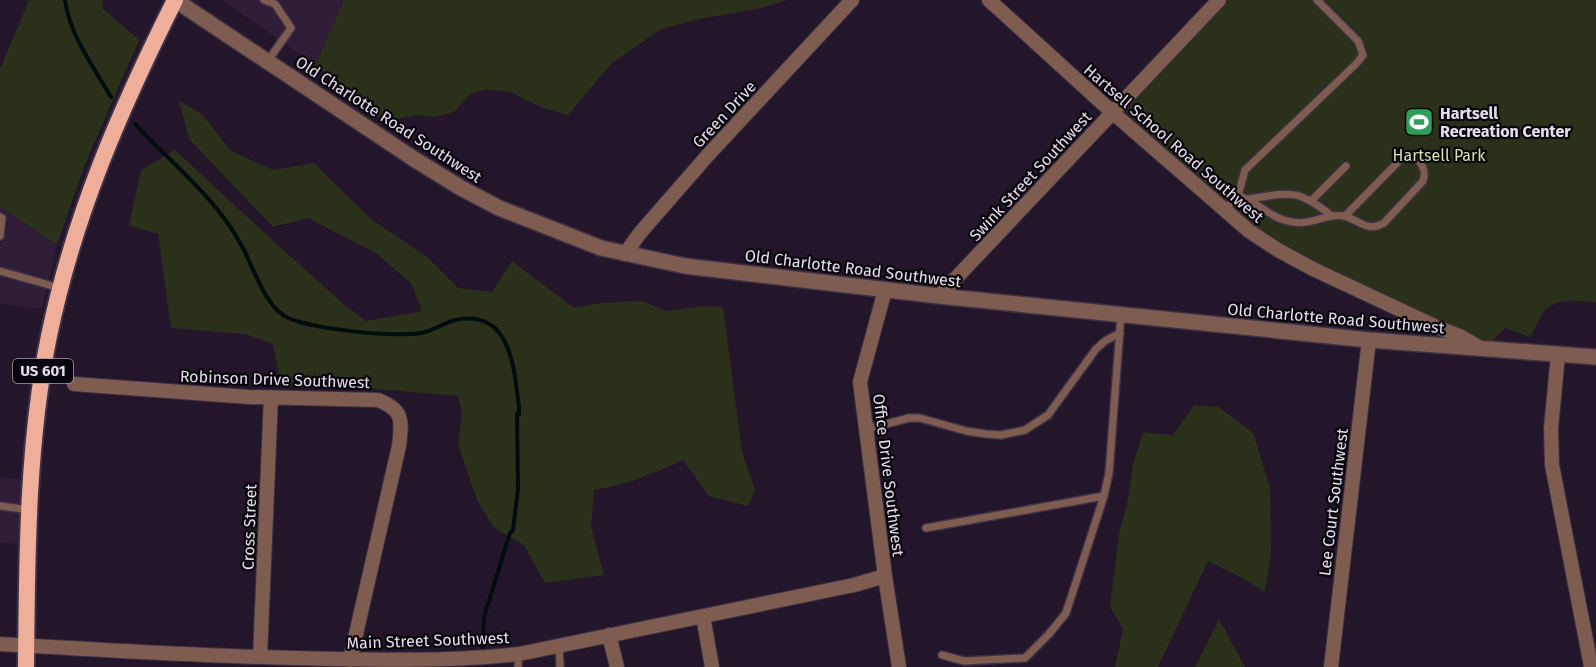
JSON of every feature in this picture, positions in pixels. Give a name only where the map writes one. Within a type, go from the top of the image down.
[{"type":"highway","name":"US 601","points":[[26,667],[34,437],[49,337],[60,288],[96,172],[120,115],[175,0]]},
{"type":"street","name":"Old Charlotte Road Southwest","points":[[175,0],[414,159],[499,208],[601,248],[685,266],[939,296],[1369,340],[1596,357]]},
{"type":"street","name":"Green Drive","points":[[625,254],[640,233],[708,155],[852,0]]},
{"type":"street","name":"Hartsell School Road Southwest","points":[[989,0],[1223,211],[1249,231],[1287,255],[1460,336],[1484,350]]},
{"type":"street","name":"Swink Street Southwest","points":[[939,296],[1219,0]]},
{"type":"street","name":"Office Drive Southwest","points":[[885,290],[860,382],[898,667]]},
{"type":"street","name":"Lee Court Southwest","points":[[1331,667],[1369,340]]},
{"type":"street","points":[[1558,355],[1551,428],[1552,465],[1591,666]]},
{"type":"street","name":"Robinson Drive Southwest","points":[[74,384],[249,397],[378,400],[390,404],[399,413],[401,426],[399,446],[350,660]]},
{"type":"street","name":"Cross Street","points":[[260,657],[271,397]]},
{"type":"street","name":"Main Street Southwest","points":[[0,644],[178,655],[260,657],[297,663],[350,660],[519,661],[559,645],[854,585],[885,576]]},
{"type":"street","points":[[703,616],[712,667]]},
{"type":"street","points":[[609,635],[617,667]]},
{"type":"lane","points":[[264,0],[276,2],[291,28],[267,62]]},
{"type":"lane","points":[[1223,211],[1238,196],[1245,170],[1363,55],[1358,41],[1317,0]]},
{"type":"lane","points":[[1238,196],[1249,199],[1282,220],[1319,221],[1332,216],[1345,216],[1370,227],[1377,227],[1384,224],[1424,181],[1425,174],[1421,163],[1416,158],[1407,156],[1401,159],[1345,216]]},
{"type":"lane","points":[[1311,200],[1346,166]]},
{"type":"lane","points":[[1249,199],[1280,194],[1298,194],[1311,200],[1332,216]]},
{"type":"lane","points":[[0,217],[0,236]]},
{"type":"lane","points":[[0,271],[60,288]]},
{"type":"lane","points":[[942,655],[964,661],[1025,658],[1066,613],[1104,496],[1109,473],[1121,315]]},
{"type":"lane","points":[[867,429],[909,418],[920,418],[986,434],[1001,435],[1025,430],[1048,415],[1095,349],[1104,341],[1120,333]]},
{"type":"lane","points":[[926,528],[1104,496]]},
{"type":"lane","points":[[0,506],[30,510]]},
{"type":"lane","points":[[559,645],[560,667]]},
{"type":"shaded area","points":[[222,0],[344,0],[315,65]]},
{"type":"shaded area","points":[[0,206],[57,245],[42,309],[0,304]]},
{"type":"shaded area","points":[[0,478],[22,479],[17,544],[0,543]]},
{"type":"green space","points":[[29,0],[103,0],[102,8],[139,40],[85,164],[57,245],[0,206],[0,69]]},
{"type":"green space","points":[[344,0],[787,0],[762,8],[699,19],[661,29],[612,63],[568,115],[543,108],[510,92],[486,89],[471,94],[454,112],[435,117],[415,115],[384,122],[315,65]]},
{"type":"green space","name":"Hartsell Park","points":[[1228,0],[1596,0],[1596,303],[1576,301],[1555,304],[1544,311],[1530,337],[1505,328],[1484,350],[1313,269],[1223,211],[1125,111]]},
{"type":"green space","points":[[179,101],[202,114],[231,151],[273,170],[314,163],[371,219],[427,257],[458,288],[492,292],[512,261],[574,308],[600,303],[641,301],[667,311],[704,306],[723,307],[742,452],[755,490],[748,506],[709,496],[683,460],[640,478],[594,490],[591,527],[604,575],[545,583],[524,545],[494,528],[478,502],[458,445],[462,413],[458,396],[364,388],[281,385],[273,344],[245,334],[171,328],[158,234],[129,226],[141,170],[175,150],[282,249],[366,321],[422,311],[411,283],[376,253],[308,218],[273,227],[189,139]]},
{"type":"green space","points":[[1194,405],[1219,407],[1253,433],[1270,487],[1271,552],[1265,592],[1208,561],[1158,667],[1115,667],[1123,629],[1110,607],[1119,535],[1133,465],[1143,432],[1173,435]]},
{"type":"green space","points":[[1219,619],[1245,667],[1195,667]]},
{"type":"waterway","points":[[65,0],[77,38],[111,97]]},
{"type":"waterway","points":[[135,124],[194,183],[221,215],[244,250],[265,294],[283,315],[310,325],[396,334],[425,332],[455,320],[474,319],[488,323],[499,332],[511,359],[519,407],[519,415],[517,414],[518,489],[513,530],[510,533],[484,617],[483,647]]},
{"type":"place","name":"Hartsell Recreation Center","points":[[1419,122]]}]
